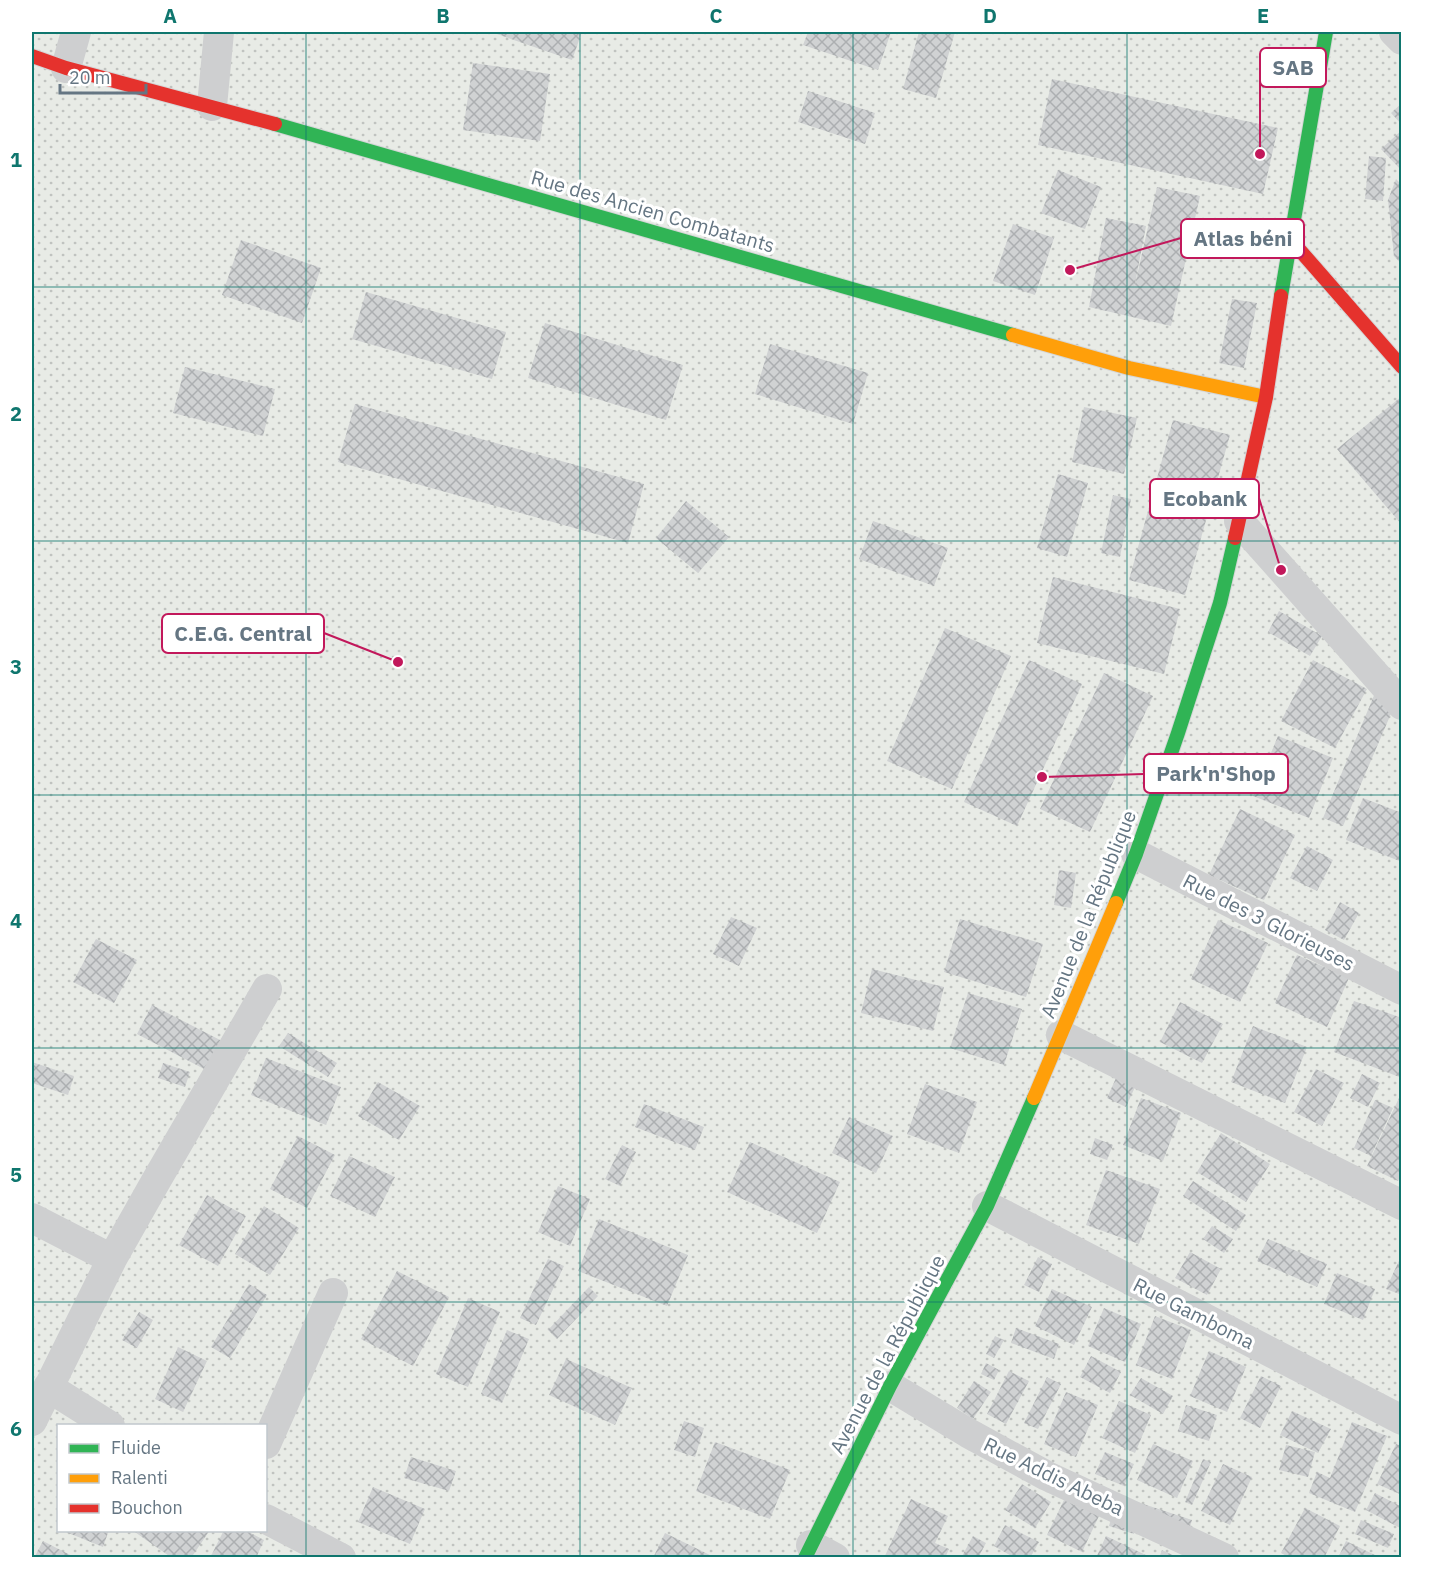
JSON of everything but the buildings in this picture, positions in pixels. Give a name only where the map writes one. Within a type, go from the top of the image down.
[{"type":"street","points":[[66,68],[76,32]]},
{"type":"street","points":[[212,105],[219,32]]},
{"type":"street","name":"Avenue de la République","points":[[817,1553],[890,1386],[987,1206],[1136,854],[1178,733],[1220,603],[1266,397],[1290,239],[1326,32]]},
{"type":"street","points":[[1394,32],[1401,40]]},
{"type":"street","name":"Rue des Ancien Combatants","points":[[32,56],[66,68],[212,105],[1130,368],[1266,397]]},
{"type":"street","points":[[1290,239],[1401,367]]},
{"type":"street","points":[[1239,521],[1401,705]]},
{"type":"street","name":"Rue des 3 Glorieuses","points":[[1136,854],[1401,990]]},
{"type":"street","points":[[32,1421],[112,1259],[161,1170],[267,989]]},
{"type":"street","points":[[1061,1035],[1401,1205]]},
{"type":"street","name":"Rue Gamboma","points":[[987,1206],[1401,1419]]},
{"type":"street","points":[[32,1218],[112,1259]]},
{"type":"street","points":[[267,1441],[333,1293]]},
{"type":"street","name":"Rue Addis Abeba","points":[[890,1386],[968,1433],[1047,1476],[1224,1557]]},
{"type":"street","points":[[48,1387],[108,1424]]},
{"type":"street","points":[[267,1520],[341,1557]]},
{"type":"shaded area","points":[[32,32],[1401,32],[1401,1557],[32,1558]]},
{"type":"traffic: fast","points":[[1281,296],[1326,32]]},
{"type":"traffic: fast","points":[[275,124],[1013,335]]},
{"type":"traffic: fast","points":[[1116,903],[1136,854],[1178,733],[1220,603],[1235,538]]},
{"type":"traffic: fast","points":[[805,1558],[890,1386],[987,1206],[1034,1098]]},
{"type":"traffic: slow","points":[[1013,335],[1129,368],[1266,397]]},
{"type":"traffic: slow","points":[[1034,1098],[1116,903]]},
{"type":"traffic: jam","points":[[32,56],[66,68],[275,124]]},
{"type":"traffic: jam","points":[[1290,239],[1402,367]]},
{"type":"traffic: jam","points":[[1235,538],[1266,397],[1281,296]]},
{"type":"place","name":"SAB","points":[[1260,154]]},
{"type":"place","name":"Atlas béni","points":[[1070,270]]},
{"type":"place","name":"Ecobank","points":[[1281,570]]},
{"type":"place","name":"C.E.G. Central","points":[[398,662]]},
{"type":"place","name":"Park'n'Shop","points":[[1042,777]]}]
